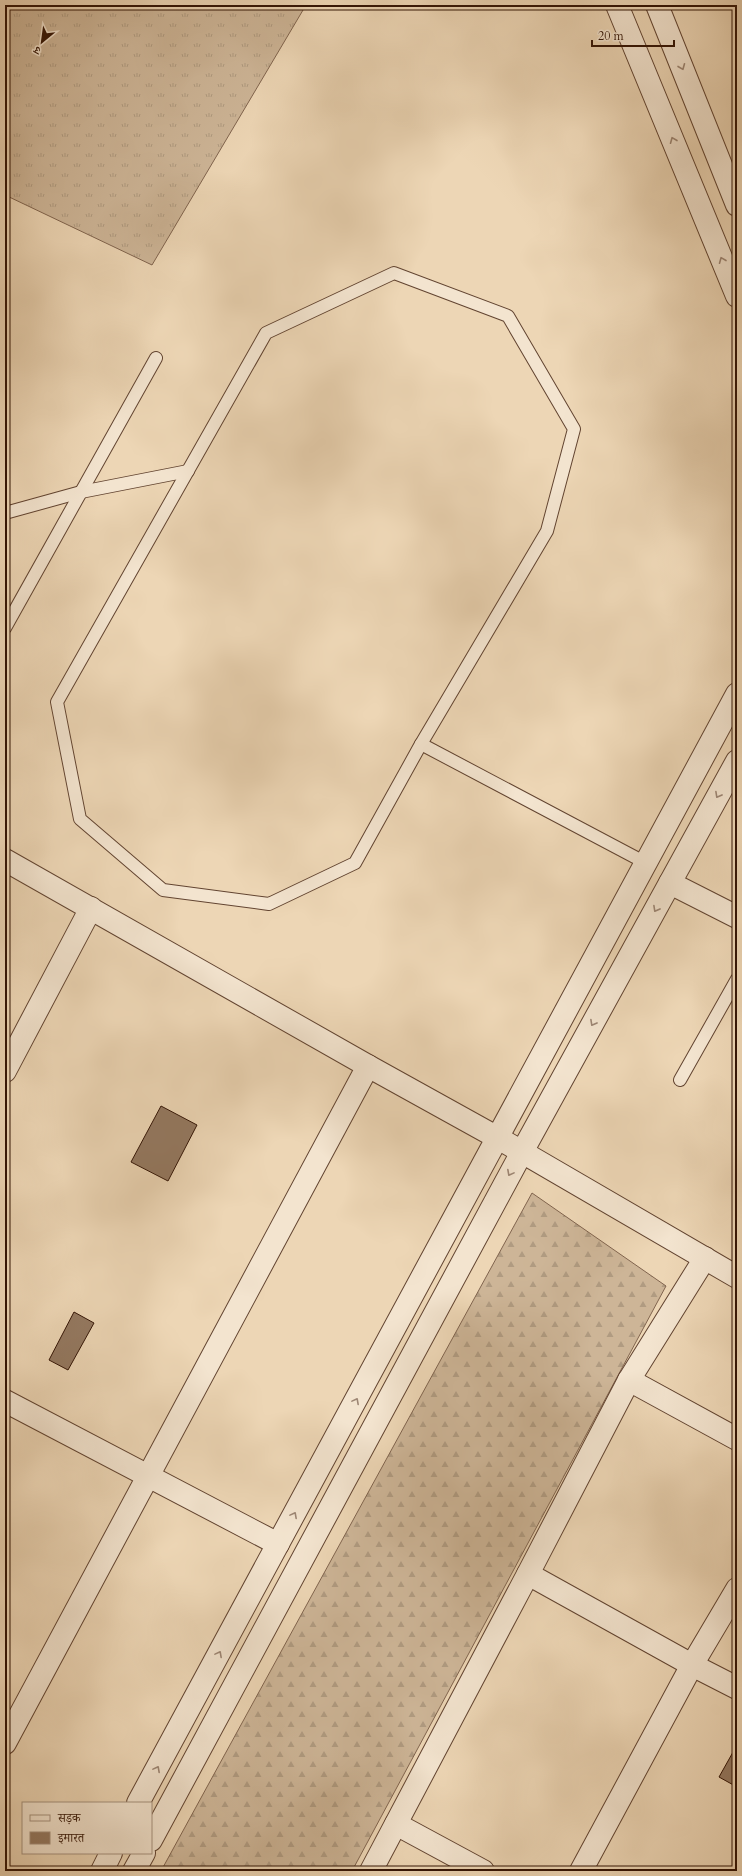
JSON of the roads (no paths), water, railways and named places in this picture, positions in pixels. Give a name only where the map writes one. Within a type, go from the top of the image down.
[{"type":"street","points":[[617,5],[737,296]]},
{"type":"street","points":[[657,5],[737,205]]},
{"type":"street","points":[[139,1802],[737,694]]},
{"type":"street","points":[[152,1838],[522,1152],[737,761]]},
{"type":"street","points":[[5,860],[498,1138],[737,1277]]},
{"type":"street","points":[[670,883],[737,917]]},
{"type":"street","points":[[5,1071],[90,908]]},
{"type":"street","points":[[5,1743],[368,1066]]},
{"type":"street","points":[[371,1871],[629,1380],[705,1258]]},
{"type":"street","points":[[629,1380],[737,1439]]},
{"type":"street","points":[[5,1401],[278,1544]]},
{"type":"street","points":[[528,1574],[692,1666],[737,1688]]},
{"type":"street","points":[[580,1871],[692,1666],[737,1589]]},
{"type":"street","points":[[396,1824],[483,1871]]},
{"type":"street","points":[[102,1871],[110,1854]]},
{"type":"street","points":[[134,1871],[143,1854]]},
{"type":"lane","points":[[394,273],[508,316],[574,429],[547,531],[421,744],[355,863],[269,904],[163,890],[80,819],[57,702],[188,471],[266,333],[394,273]]},
{"type":"lane","points":[[5,628],[156,358]]},
{"type":"lane","points":[[5,513],[81,492],[188,471]]},
{"type":"lane","points":[[421,744],[646,863]]},
{"type":"lane","points":[[680,1080],[737,978]]}]
